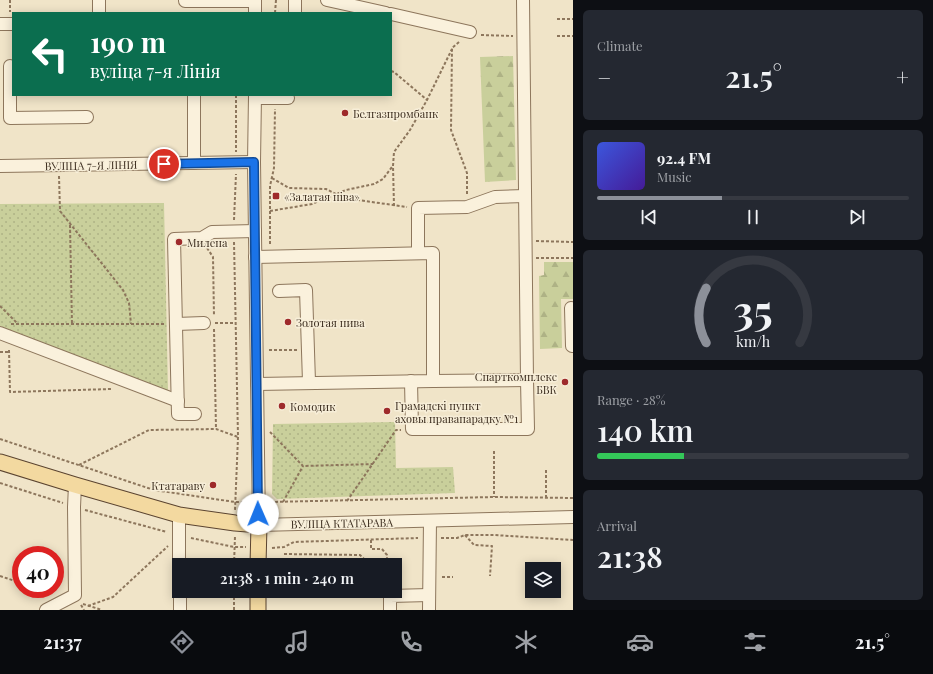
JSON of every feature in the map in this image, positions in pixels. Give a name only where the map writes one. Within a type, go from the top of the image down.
[{"type":"main road","name":"ВУЛІЦА КТАТАРАВА","points":[[0,462],[179,515],[235,524],[259,525]]},
{"type":"main road","points":[[258,558],[259,525]]},
{"type":"main road","points":[[258,598],[258,610]]},
{"type":"street","points":[[98,12],[99,0]]},
{"type":"street","points":[[185,0],[255,5]]},
{"type":"street","points":[[295,0],[295,12]]},
{"type":"street","points":[[328,0],[382,12]]},
{"type":"street","points":[[411,381],[412,429],[528,429],[523,0]]},
{"type":"street","points":[[392,14],[470,32]]},
{"type":"street","points":[[0,24],[12,24]]},
{"type":"street","points":[[8,66],[10,118],[87,117]]},
{"type":"street","points":[[194,96],[194,163]]},
{"type":"street","points":[[259,525],[254,162],[255,96],[288,98]]},
{"type":"street","name":"ВУЛІЦА 7-Я ЛІНІЯ","points":[[0,166],[254,162]]},
{"type":"street","points":[[418,253],[418,208],[467,207],[495,196],[525,196]]},
{"type":"street","points":[[195,414],[178,414],[174,239],[202,238],[212,232],[255,231]]},
{"type":"street","points":[[255,257],[433,253],[433,381]]},
{"type":"street","points":[[278,291],[306,290],[308,382]]},
{"type":"street","points":[[571,308],[572,346]]},
{"type":"street","points":[[176,324],[209,323]]},
{"type":"street","points":[[5,331],[178,401]]},
{"type":"street","points":[[257,384],[308,382],[527,380]]},
{"type":"street","points":[[46,610],[75,595],[75,485]]},
{"type":"street","points":[[179,515],[179,558]]},
{"type":"street","name":"ВУЛІЦА КТАТАРАВА","points":[[259,525],[573,517]]},
{"type":"street","points":[[429,610],[430,521]]},
{"type":"street","points":[[390,610],[390,596],[429,595]]},
{"type":"street","points":[[180,598],[180,610]]},
{"type":"path","points":[[276,0],[276,12]]},
{"type":"path","points":[[557,19],[573,19]]},
{"type":"path","points":[[394,206],[394,152],[410,130],[427,100],[452,48],[470,32],[484,35],[524,36]]},
{"type":"path","points":[[557,36],[573,36]]},
{"type":"path","points":[[452,48],[451,130],[467,172],[467,207]]},
{"type":"path","points":[[392,71],[427,100]]},
{"type":"path","points":[[234,558],[238,437],[234,232],[236,96]]},
{"type":"path","points":[[59,165],[60,211],[123,290],[129,303],[131,324]]},
{"type":"path","points":[[270,211],[312,204],[346,190],[374,184],[383,179],[393,166]]},
{"type":"path","points":[[272,178],[290,188],[326,189],[344,198],[394,206],[418,208]]},
{"type":"path","points":[[70,224],[72,324]]},
{"type":"path","points":[[202,238],[213,257],[209,323],[216,428]]},
{"type":"path","points":[[548,242],[573,242]]},
{"type":"path","points":[[549,258],[573,258]]},
{"type":"path","points":[[0,306],[18,324]]},
{"type":"path","points":[[209,323],[236,323]]},
{"type":"path","points":[[113,389],[10,392],[9,352],[5,331],[18,324],[176,324]]},
{"type":"path","points":[[269,350],[308,350]]},
{"type":"path","points":[[0,352],[9,352]]},
{"type":"path","points":[[79,466],[149,430],[216,428],[238,437]]},
{"type":"path","points":[[347,501],[396,430],[412,429]]},
{"type":"path","points":[[269,431],[303,466],[373,464]]},
{"type":"path","points":[[0,439],[154,490],[235,502],[494,497],[573,498]]},
{"type":"path","points":[[494,450],[494,497]]},
{"type":"path","points":[[283,502],[303,466]]},
{"type":"path","points":[[546,468],[546,498]]},
{"type":"path","points":[[0,483],[74,507],[179,535],[234,547],[284,547],[294,542],[457,538],[465,535],[494,535],[573,540]]},
{"type":"path","points":[[88,606],[113,597],[179,535]]},
{"type":"path","points":[[465,535],[474,545],[492,546],[490,576]]},
{"type":"path","points":[[371,540],[371,549],[382,549],[388,555],[388,558]]},
{"type":"path","points":[[284,554],[360,555],[363,558]]},
{"type":"path","points":[[0,576],[12,580]]},
{"type":"path","points":[[447,577],[452,577]]},
{"type":"path","points":[[234,598],[234,610]]},
{"type":"path","points":[[79,603],[84,610]]},
{"type":"green space","points":[[513,56],[516,180],[485,182],[480,57]]},
{"type":"green space","points":[[164,203],[168,391],[0,326],[0,204]]},
{"type":"green space","points":[[544,262],[573,262],[573,299],[561,299],[562,348],[540,349],[539,276],[544,275]]},
{"type":"green space","points":[[395,422],[396,468],[453,467],[455,493],[277,499],[272,494],[273,424]]},
{"type":"place","name":"Белгазпромбанк","points":[[345,113]]},
{"type":"place","name":"«Залатая ніва»","points":[[276,196]]},
{"type":"place","name":"Милена","points":[[179,242]]},
{"type":"place","name":"Золотая нива","points":[[288,322]]},
{"type":"place","name":"Спарткомплекс БВК","points":[[565,382]]},
{"type":"place","name":"Комодик","points":[[282,406]]},
{"type":"place","name":"Грамадскі пункт аховы правапарадку №1","points":[[387,411]]},
{"type":"place","name":"Ктатараву","points":[[213,485]]},
{"type":"route","points":[[164,164],[254,162],[258,514]]}]
